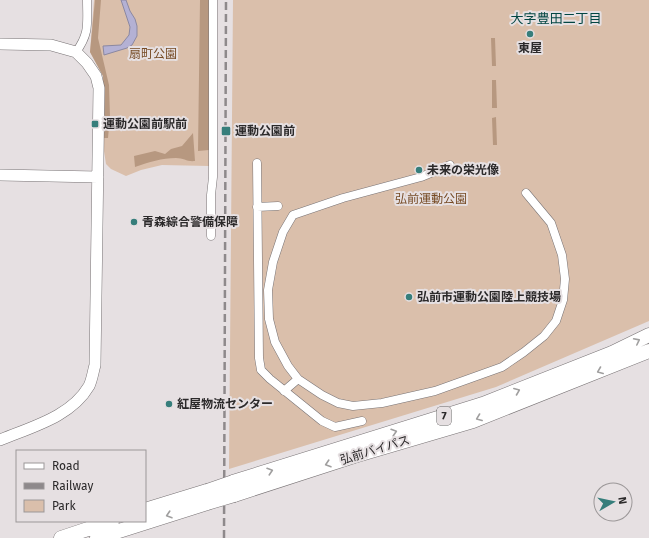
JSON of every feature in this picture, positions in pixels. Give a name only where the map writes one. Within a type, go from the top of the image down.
[{"type":"highway","name":"弘前バイパス","points":[[146,520],[207,497],[482,404],[612,353],[649,335]]},
{"type":"highway","name":"弘前バイパス","points":[[233,489],[354,456],[473,421],[649,351]]},
{"type":"highway","name":"弘前バイパス","points":[[146,510],[207,497]]},
{"type":"highway","points":[[60,538],[109,522]]},
{"type":"highway","name":"弘前バイパス","points":[[97,538],[140,522]]},
{"type":"street","points":[[76,52],[83,43],[88,31],[87,0]]},
{"type":"street","points":[[211,236],[211,196],[213,177],[213,0]]},
{"type":"street","points":[[0,44],[51,45],[76,52],[87,63],[96,76],[99,88],[96,340],[95,365],[90,385],[78,402],[65,412],[0,440]]},
{"type":"street","points":[[257,163],[259,358],[261,370],[284,391],[322,421],[335,427],[362,421]]},
{"type":"street","points":[[450,165],[404,183],[343,198],[292,215],[283,232],[273,262],[268,290],[269,319],[275,342],[288,366],[298,379],[322,395],[338,403],[353,406],[382,403],[435,391],[502,367],[544,336],[556,321],[564,300],[565,279],[562,255],[551,223],[526,193]]},
{"type":"street","points":[[0,175],[98,177]]},
{"type":"street","points":[[257,207],[278,206]]},
{"type":"street","points":[[284,391],[298,379]]},
{"type":"green space","name":"扇町公園","points":[[94,0],[208,0],[209,166],[162,165],[141,170],[126,176],[111,169],[106,164],[102,138],[104,111],[103,76],[90,52]]},
{"type":"green space","name":"弘前運動公園","points":[[233,0],[649,0],[649,321],[496,387],[229,469]]},
{"type":"shaded area","points":[[95,0],[101,0],[98,38],[109,85],[110,117],[108,138],[102,138],[104,111],[103,76],[90,52]]},
{"type":"shaded area","points":[[121,0],[126,0],[135,19],[137,36],[132,45],[127,48],[104,55],[103,46],[121,45],[129,35],[130,27]]},
{"type":"shaded area","points":[[200,0],[209,0],[209,150],[198,151]]},
{"type":"shaded area","points":[[491,38],[495,38],[496,66],[492,66]]},
{"type":"shaded area","points":[[492,80],[496,80],[497,108],[492,108]]},
{"type":"shaded area","points":[[496,117],[497,145],[493,145],[492,118]]},
{"type":"shaded area","points":[[193,133],[195,161],[171,158],[135,167],[134,156],[155,151],[165,154],[171,149],[182,146]]},
{"type":"railway","points":[[224,538],[226,0]]},
{"type":"place","name":"東屋","points":[[530,34]]},
{"type":"place","name":"運動公園前駅前","points":[[95,124]]},
{"type":"place","name":"運動公園前","points":[[226,131]]},
{"type":"place","name":"未来の栄光像","points":[[419,170]]},
{"type":"place","name":"青森綜合警備保障","points":[[134,222]]},
{"type":"place","name":"弘前市運動公園陸上競技場","points":[[409,297]]},
{"type":"place","name":"紅屋物流センター","points":[[169,404]]},
{"type":"district","name":"大字豊田二丁目","points":[[556,18]]}]
